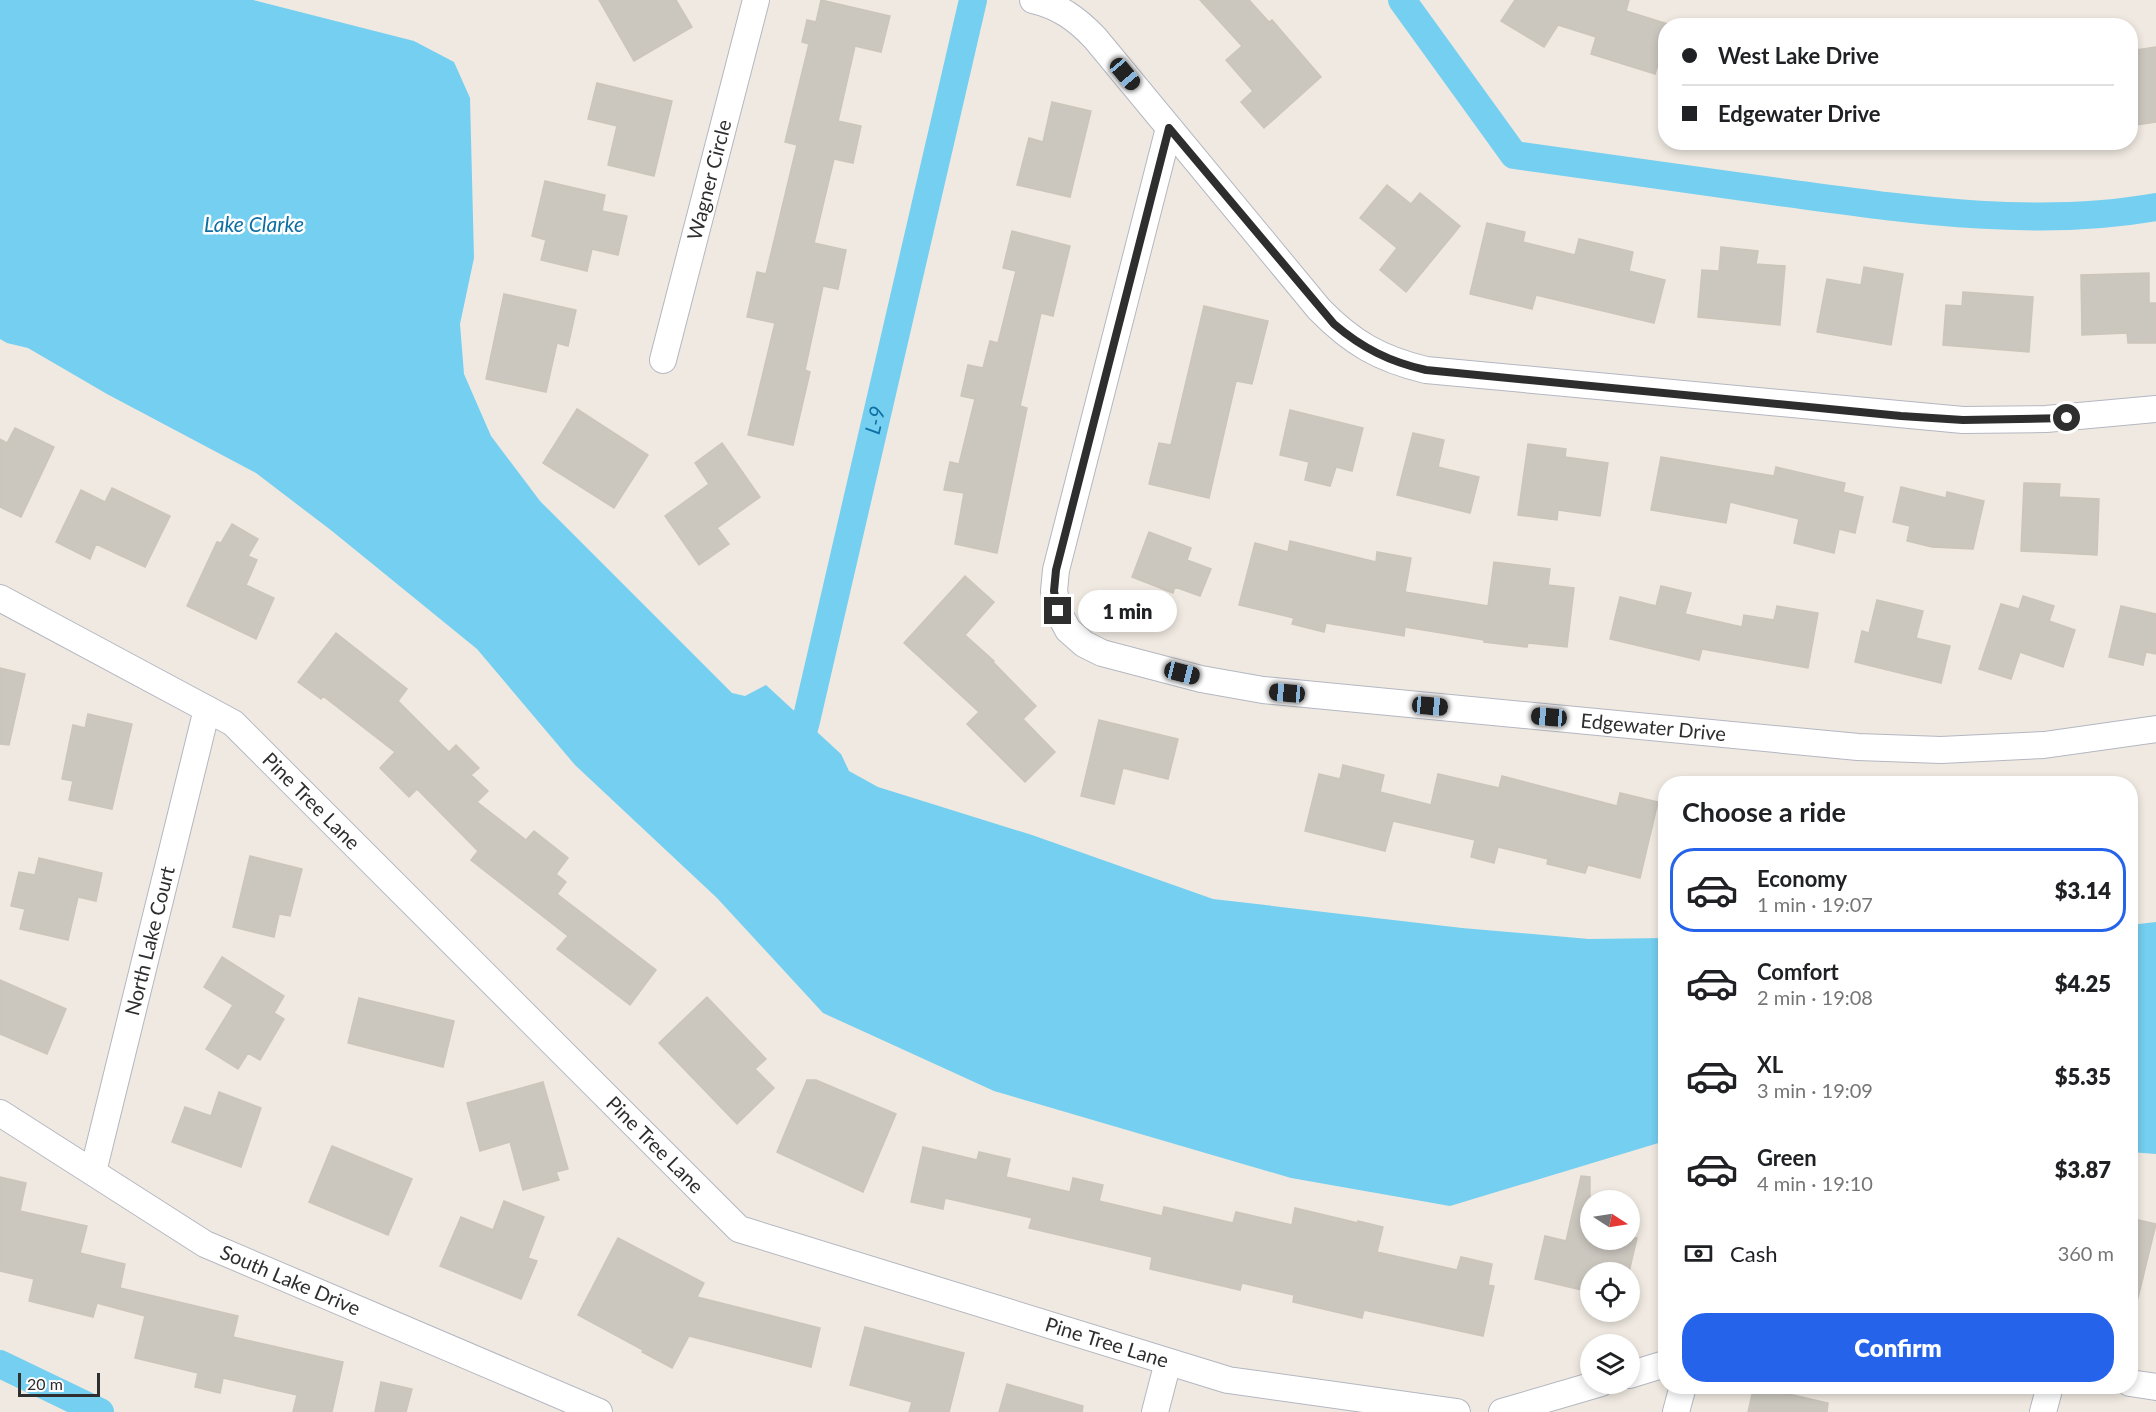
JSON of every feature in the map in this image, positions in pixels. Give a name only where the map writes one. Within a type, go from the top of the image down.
[{"type":"street","name":"Wagner Circle","points":[[663,360],[756,0]]},
{"type":"street","points":[[1033,0],[1065,12],[1095,38],[1334,324],[1367,349],[1406,365],[1426,370],[1963,420],[2046,419],[2156,409]]},
{"type":"street","name":"Edgewater Drive","points":[[1169,128],[1056,570],[1054,591],[1058,611],[1068,630],[1084,644],[1102,653],[1135,662],[1263,690],[1858,747],[1941,750],[2044,745],[2156,729]]},
{"type":"street","name":"Pine Tree Lane","points":[[0,598],[233,723],[739,1229],[1228,1380],[1457,1412]]},
{"type":"street","name":"North Lake Court","points":[[93,1172],[207,709]]},
{"type":"street","name":"South Lake Drive","points":[[0,1113],[205,1244],[599,1412]]},
{"type":"street","points":[[1155,1412],[1168,1362]]},
{"type":"street","points":[[1640,1372],[1658,1366]]},
{"type":"street","points":[[2138,1384],[2156,1387]]},
{"type":"street","points":[[1502,1412],[1580,1389]]},
{"type":"street","points":[[1677,1412],[1681,1394]]},
{"type":"street","points":[[2043,1412],[2048,1394]]},
{"type":"water","name":"Lake Clarke","points":[[0,0],[253,0],[414,41],[454,62],[470,98],[474,258],[460,324],[464,374],[491,436],[540,501],[732,693],[745,696],[766,685],[841,754],[849,771],[878,787],[1032,835],[1213,899],[1462,928],[1589,939],[1658,938],[1658,1143],[1450,1206],[1291,1178],[994,1091],[823,1013],[717,898],[575,765],[477,649],[332,531],[256,473],[107,394],[28,348],[0,339]]},
{"type":"water","points":[[2156,922],[2156,1154],[2138,1153],[2138,924]]},
{"type":"building","points":[[599,0],[676,0],[692,27],[634,61]]},
{"type":"building","points":[[821,0],[890,16],[881,52],[855,46],[838,121],[861,126],[853,163],[834,159],[814,243],[846,250],[838,289],[823,286],[805,370],[810,372],[793,445],[748,435],[775,323],[747,317],[757,272],[766,274],[797,145],[785,142],[809,44],[802,42],[807,20],[816,22]]},
{"type":"building","points":[[1200,0],[1249,0],[1269,22],[1272,20],[1321,77],[1264,128],[1241,102],[1253,91],[1226,60],[1242,46]]},
{"type":"building","points":[[1515,0],[1629,0],[1626,11],[1658,21],[1658,64],[1655,74],[1591,54],[1596,37],[1558,25],[1544,47],[1501,21]]},
{"type":"building","points":[[2156,47],[2156,122],[2138,125],[2138,50]]},
{"type":"building","points":[[597,83],[672,101],[654,176],[608,165],[617,126],[588,119]]},
{"type":"building","points":[[1052,102],[1091,111],[1070,197],[1017,185],[1029,138],[1043,142]]},
{"type":"building","points":[[545,181],[605,195],[602,211],[627,216],[618,255],[592,249],[587,271],[541,260],[546,240],[532,236]]},
{"type":"building","points":[[1387,185],[1411,204],[1420,193],[1460,226],[1406,292],[1380,270],[1397,248],[1360,218]]},
{"type":"building","points":[[1487,223],[1525,232],[1523,242],[1575,255],[1579,239],[1633,252],[1629,271],[1665,280],[1654,323],[1536,295],[1532,309],[1470,294]]},
{"type":"building","points":[[1012,231],[1070,246],[1053,316],[1041,313],[1020,406],[1027,408],[997,553],[955,544],[964,493],[944,490],[950,462],[959,464],[975,399],[961,396],[968,365],[983,368],[990,341],[998,343],[1016,271],[1003,268]]},
{"type":"building","points":[[1721,247],[1758,251],[1756,264],[1785,266],[1780,325],[1698,317],[1702,270],[1719,271]]},
{"type":"building","points":[[1864,267],[1903,274],[1891,345],[1817,332],[1827,279],[1861,285]]},
{"type":"building","points":[[2149,273],[2149,303],[2156,303],[2156,343],[2128,343],[2127,333],[2082,335],[2081,275]]},
{"type":"building","points":[[1963,292],[2033,297],[2029,352],[1943,345],[1946,305],[1962,306]]},
{"type":"building","points":[[504,294],[576,310],[568,346],[557,343],[546,392],[486,379]]},
{"type":"building","points":[[1204,306],[1268,321],[1252,384],[1236,381],[1209,498],[1149,484],[1159,443],[1171,445]]},
{"type":"building","points":[[577,409],[648,455],[614,508],[543,463]]},
{"type":"building","points":[[1290,410],[1363,428],[1352,471],[1336,467],[1330,486],[1305,480],[1309,462],[1280,455]]},
{"type":"building","points":[[15,428],[54,447],[21,517],[0,507],[0,439],[7,443]]},
{"type":"building","points":[[1413,433],[1444,440],[1438,467],[1479,477],[1470,513],[1397,495]]},
{"type":"building","points":[[722,443],[760,497],[717,528],[729,544],[699,565],[665,516],[709,484],[695,463]]},
{"type":"building","points":[[1528,444],[1566,449],[1565,457],[1608,463],[1600,516],[1558,510],[1557,520],[1518,515]]},
{"type":"building","points":[[1661,457],[1774,476],[1776,467],[1845,483],[1843,492],[1863,497],[1855,533],[1839,529],[1834,553],[1794,543],[1799,519],[1730,502],[1726,523],[1651,510]]},
{"type":"building","points":[[2024,483],[2060,484],[2059,497],[2099,499],[2097,555],[2021,551]]},
{"type":"building","points":[[1901,487],[1946,498],[1947,492],[1984,501],[1973,549],[1932,547],[1907,541],[1910,526],[1893,522]]},
{"type":"building","points":[[112,488],[170,516],[145,567],[96,544],[90,559],[56,542],[81,490],[105,502]]},
{"type":"building","points":[[232,524],[258,539],[248,556],[257,560],[246,585],[274,598],[256,639],[187,606],[217,542],[221,543]]},
{"type":"building","points":[[1149,532],[1191,548],[1187,560],[1211,569],[1200,596],[1175,587],[1173,593],[1132,577]]},
{"type":"building","points":[[1290,541],[1376,562],[1377,552],[1411,558],[1405,592],[1488,606],[1494,562],[1550,569],[1548,585],[1574,588],[1567,647],[1528,643],[1527,647],[1484,642],[1484,640],[1405,627],[1404,636],[1326,623],[1324,632],[1292,624],[1294,618],[1239,605],[1255,543],[1288,552]]},
{"type":"building","points":[[965,576],[994,602],[965,635],[994,661],[1036,706],[1023,719],[1055,752],[1025,782],[967,724],[979,712],[904,643]]},
{"type":"building","points":[[1661,586],[1691,593],[1685,614],[1742,627],[1744,615],[1774,620],[1777,606],[1818,613],[1808,668],[1702,649],[1699,660],[1610,639],[1620,597],[1656,606]]},
{"type":"building","points":[[2023,596],[2054,606],[2049,621],[2075,630],[2063,667],[2020,652],[2011,679],[1979,669],[2001,604],[2019,609]]},
{"type":"building","points":[[1877,600],[1923,611],[1916,638],[1950,646],[1941,683],[1855,662],[1862,631],[1869,633]]},
{"type":"building","points":[[2121,606],[2156,614],[2156,654],[2146,652],[2143,665],[2109,657]]},
{"type":"building","points":[[336,633],[407,689],[398,701],[449,752],[456,745],[479,768],[471,775],[488,791],[477,802],[526,840],[534,831],[568,858],[556,874],[566,882],[557,894],[656,970],[630,1005],[557,949],[568,936],[471,860],[478,851],[417,789],[409,797],[380,768],[395,752],[323,696],[321,699],[298,682]]},
{"type":"building","points":[[0,668],[25,674],[9,745],[0,744]]},
{"type":"building","points":[[88,714],[132,724],[112,809],[69,800],[73,781],[62,779],[73,725],[85,728]]},
{"type":"building","points":[[1099,720],[1178,739],[1168,779],[1123,768],[1114,804],[1081,796]]},
{"type":"building","points":[[1343,765],[1384,775],[1380,792],[1431,805],[1438,774],[1499,788],[1502,776],[1617,806],[1620,793],[1658,802],[1640,878],[1588,865],[1585,873],[1547,864],[1548,859],[1498,847],[1494,863],[1471,857],[1475,840],[1393,821],[1385,851],[1305,831],[1319,774],[1340,779]]},
{"type":"building","points":[[250,856],[302,869],[290,916],[279,914],[274,937],[233,927]]},
{"type":"building","points":[[39,858],[102,873],[96,901],[78,897],[68,940],[20,929],[25,909],[11,906],[19,872],[35,875]]},
{"type":"building","points":[[222,957],[284,996],[274,1013],[284,1019],[260,1060],[248,1053],[238,1069],[206,1049],[233,1005],[204,987]]},
{"type":"building","points":[[0,980],[66,1009],[47,1054],[0,1034]]},
{"type":"building","points":[[707,997],[766,1059],[755,1069],[774,1088],[737,1124],[659,1043]]},
{"type":"building","points":[[359,998],[454,1021],[443,1067],[348,1043]]},
{"type":"building","points":[[807,1080],[816,1080],[896,1114],[863,1192],[777,1152]]},
{"type":"building","points":[[543,1082],[568,1169],[556,1172],[559,1180],[523,1190],[510,1142],[480,1151],[467,1103]]},
{"type":"building","points":[[219,1092],[261,1108],[241,1167],[172,1142],[185,1107],[211,1116]]},
{"type":"building","points":[[332,1146],[412,1179],[388,1235],[309,1202]]},
{"type":"building","points":[[923,1147],[977,1160],[979,1152],[1010,1159],[1006,1177],[1070,1192],[1073,1178],[1103,1185],[1099,1201],[1162,1216],[1164,1207],[1233,1223],[1236,1212],[1292,1225],[1295,1208],[1383,1227],[1377,1252],[1457,1270],[1461,1257],[1492,1264],[1488,1285],[1494,1286],[1483,1336],[1364,1310],[1362,1318],[1293,1302],[1294,1295],[1242,1283],[1240,1290],[1150,1269],[1152,1257],[1029,1228],[1032,1218],[945,1198],[943,1209],[911,1202]]},
{"type":"building","points":[[1581,1176],[1590,1177],[1590,1190],[1580,1190],[1580,1250],[1634,1250],[1631,1262],[1580,1262],[1580,1290],[1535,1279],[1545,1236],[1566,1241]]},
{"type":"building","points":[[0,1177],[26,1183],[20,1211],[87,1226],[80,1253],[125,1264],[120,1288],[238,1316],[233,1337],[343,1362],[332,1412],[293,1412],[297,1395],[223,1378],[220,1393],[195,1387],[198,1373],[135,1358],[145,1316],[97,1303],[93,1317],[29,1301],[34,1279],[0,1271]]},
{"type":"building","points":[[504,1201],[544,1217],[528,1258],[537,1261],[521,1299],[440,1266],[461,1217],[493,1230]]},
{"type":"building","points":[[2138,1220],[2156,1224],[2138,1298]]},
{"type":"building","points":[[618,1238],[704,1283],[697,1297],[820,1328],[811,1367],[689,1336],[672,1368],[578,1315]]},
{"type":"building","points":[[865,1327],[964,1353],[949,1412],[909,1412],[912,1402],[850,1385]]},
{"type":"building","points":[[381,1382],[412,1389],[406,1412],[375,1412]]},
{"type":"building","points":[[1007,1384],[1083,1406],[1082,1412],[999,1412]]},
{"type":"building","points":[[1752,1394],[1789,1394],[1828,1403],[1827,1412],[1748,1412]]},
{"type":"waterway","name":"L-9","points":[[796,757],[973,0]]},
{"type":"waterway","points":[[1402,0],[1514,155],[1929,211],[2066,216],[2156,207]]},
{"type":"waterway","points":[[0,1364],[100,1412]]},
{"type":"route","points":[[1058,611],[1054,591],[1056,570],[1169,128],[1319,309],[1334,324],[1367,349],[1406,365],[1426,370],[1901,416],[1963,420],[2067,418]]}]
